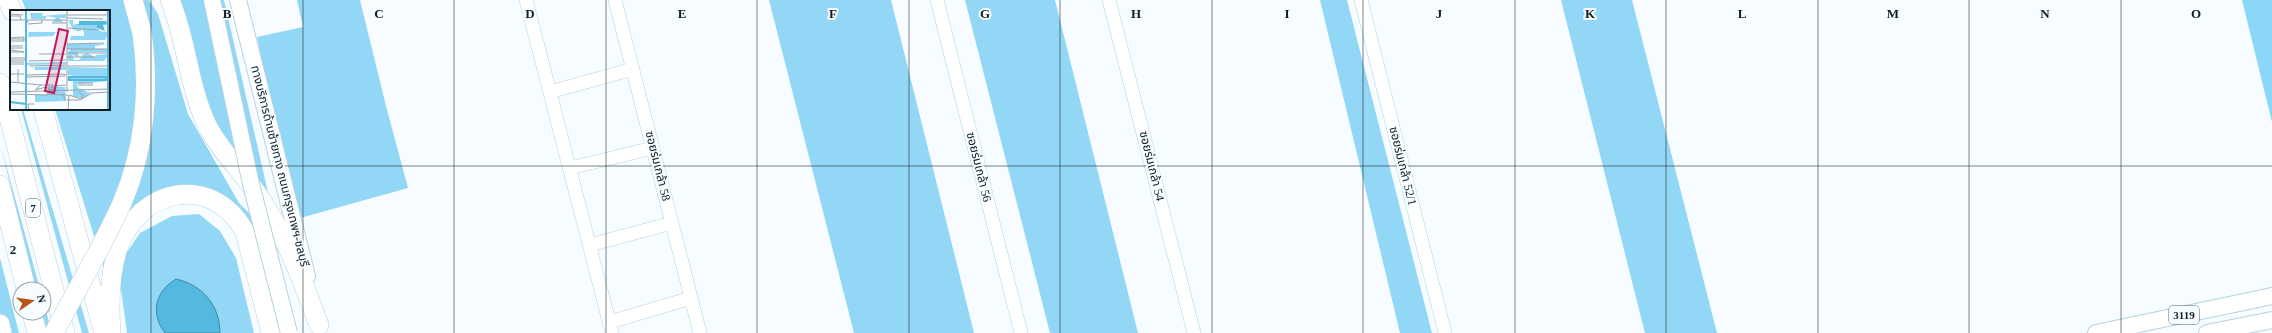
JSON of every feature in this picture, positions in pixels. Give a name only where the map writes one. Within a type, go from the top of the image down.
[{"type":"highway","points":[[8,0],[12,10]]},
{"type":"highway","points":[[54,333],[119,209],[131,176],[141,138],[146,101],[147,65],[142,32],[133,0]]},
{"type":"highway","points":[[170,0],[185,46],[194,86],[207,124],[216,141],[273,217],[297,267],[320,329]]},
{"type":"highway","name":"7","points":[[0,83],[66,333]]},
{"type":"highway","points":[[43,110],[104,333]]},
{"type":"highway","name":"7","points":[[0,185],[24,281]]},
{"type":"highway","points":[[111,333],[110,306],[113,271],[118,248],[128,228],[144,210],[166,198],[187,194],[207,196],[224,206],[236,217],[245,232],[271,333]]},
{"type":"highway","points":[[34,321],[37,333]]},
{"type":"highway","points":[[0,324],[2,333]]},
{"type":"main road","points":[[212,0],[251,184],[289,333]]},
{"type":"main road","name":"ทางบริการด้านซ้ายทาง ถนนกรุงเทพฯ-ชลบุรี","points":[[238,0],[320,329]]},
{"type":"main road","name":"3119","points":[[2096,333],[2272,296]]},
{"type":"main road","name":"3119","points":[[2207,333],[2272,320]]},
{"type":"street","points":[[526,0],[611,328],[691,298]]},
{"type":"street","name":"ซอยร่มเกล้า 58","points":[[615,0],[700,333]]},
{"type":"street","name":"ซอยร่มเกล้า 56","points":[[937,0],[1021,333]]},
{"type":"street","name":"ซอยร่มเกล้า 54","points":[[1109,0],[1194,333]]},
{"type":"street","name":"ซอยร่มเกล้า 52/1","points":[[1361,0],[1445,333]]},
{"type":"street","points":[[550,92],[633,69]]},
{"type":"street","points":[[570,168],[653,148]]},
{"type":"street","points":[[590,245],[672,223]]},
{"type":"shaded area","points":[[22,0],[149,0],[158,14],[188,114],[239,203],[254,218],[297,333],[275,333],[240,206],[240,214],[229,204],[201,186],[183,187],[151,199],[105,272],[55,110],[110,110],[110,10],[26,10]]},
{"type":"shaded area","points":[[176,0],[224,0],[269,197],[210,117]]},
{"type":"shaded area","points":[[297,0],[360,0],[408,188],[300,218],[277,136],[257,37],[303,27]]},
{"type":"shaded area","points":[[769,0],[891,0],[974,333],[854,333]]},
{"type":"shaded area","points":[[965,0],[1055,0],[1138,333],[1050,333]]},
{"type":"shaded area","points":[[1320,0],[1347,0],[1432,333],[1400,333]]},
{"type":"shaded area","points":[[1561,0],[1632,0],[1717,333],[1645,333]]},
{"type":"shaded area","points":[[2242,0],[2272,0],[2272,122]]},
{"type":"shaded area","points":[[21,110],[23,110],[89,333],[82,333]]},
{"type":"shaded area","points":[[0,143],[38,281],[34,281]]},
{"type":"shaded area","points":[[199,214],[220,231],[236,258],[254,333],[127,333],[120,282],[121,261],[140,233],[172,216]]},
{"type":"shaded area","points":[[0,258],[12,305],[12,321],[16,321],[19,333],[0,333]]},
{"type":"shaded area","points":[[176,279],[194,286],[208,298],[217,314],[220,333],[165,333],[157,318],[157,303],[163,290]]},
{"type":"shaded area","points":[[44,321],[49,321],[52,333],[48,333]]}]
